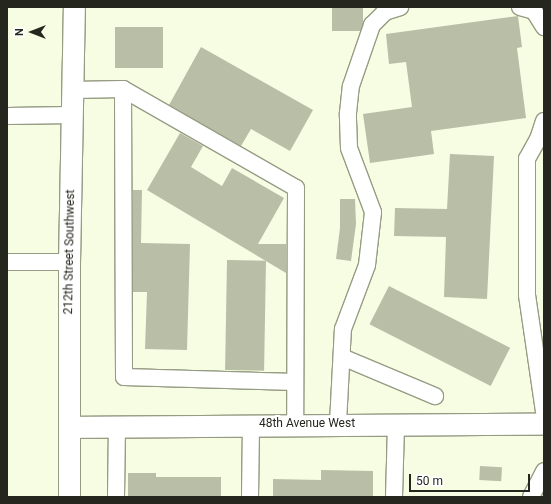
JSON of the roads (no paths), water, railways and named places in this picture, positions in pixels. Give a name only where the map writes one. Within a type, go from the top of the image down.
[{"type":"main road","name":"212th Street Southwest","points":[[68,497],[70,427],[69,262],[74,7]]},
{"type":"main road","name":"48th Avenue West","points":[[70,427],[338,423],[544,424]]},
{"type":"street","points":[[338,423],[343,329],[366,265],[373,212],[349,148],[348,113],[351,86],[372,25],[385,12],[400,7]]},
{"type":"street","points":[[520,7],[534,11],[544,27]]},
{"type":"street","points":[[73,90],[123,90],[296,188],[295,424]]},
{"type":"street","points":[[123,90],[124,377],[295,382]]},
{"type":"street","points":[[7,116],[72,115]]},
{"type":"street","points":[[544,121],[538,139],[527,159],[527,295],[544,412]]},
{"type":"street","points":[[7,262],[69,262]]},
{"type":"street","points":[[342,357],[435,396]]},
{"type":"street","points":[[250,424],[250,497]]},
{"type":"street","points":[[394,497],[396,424]]},
{"type":"street","points":[[116,497],[117,426]]},
{"type":"street","points":[[531,497],[544,471]]}]
